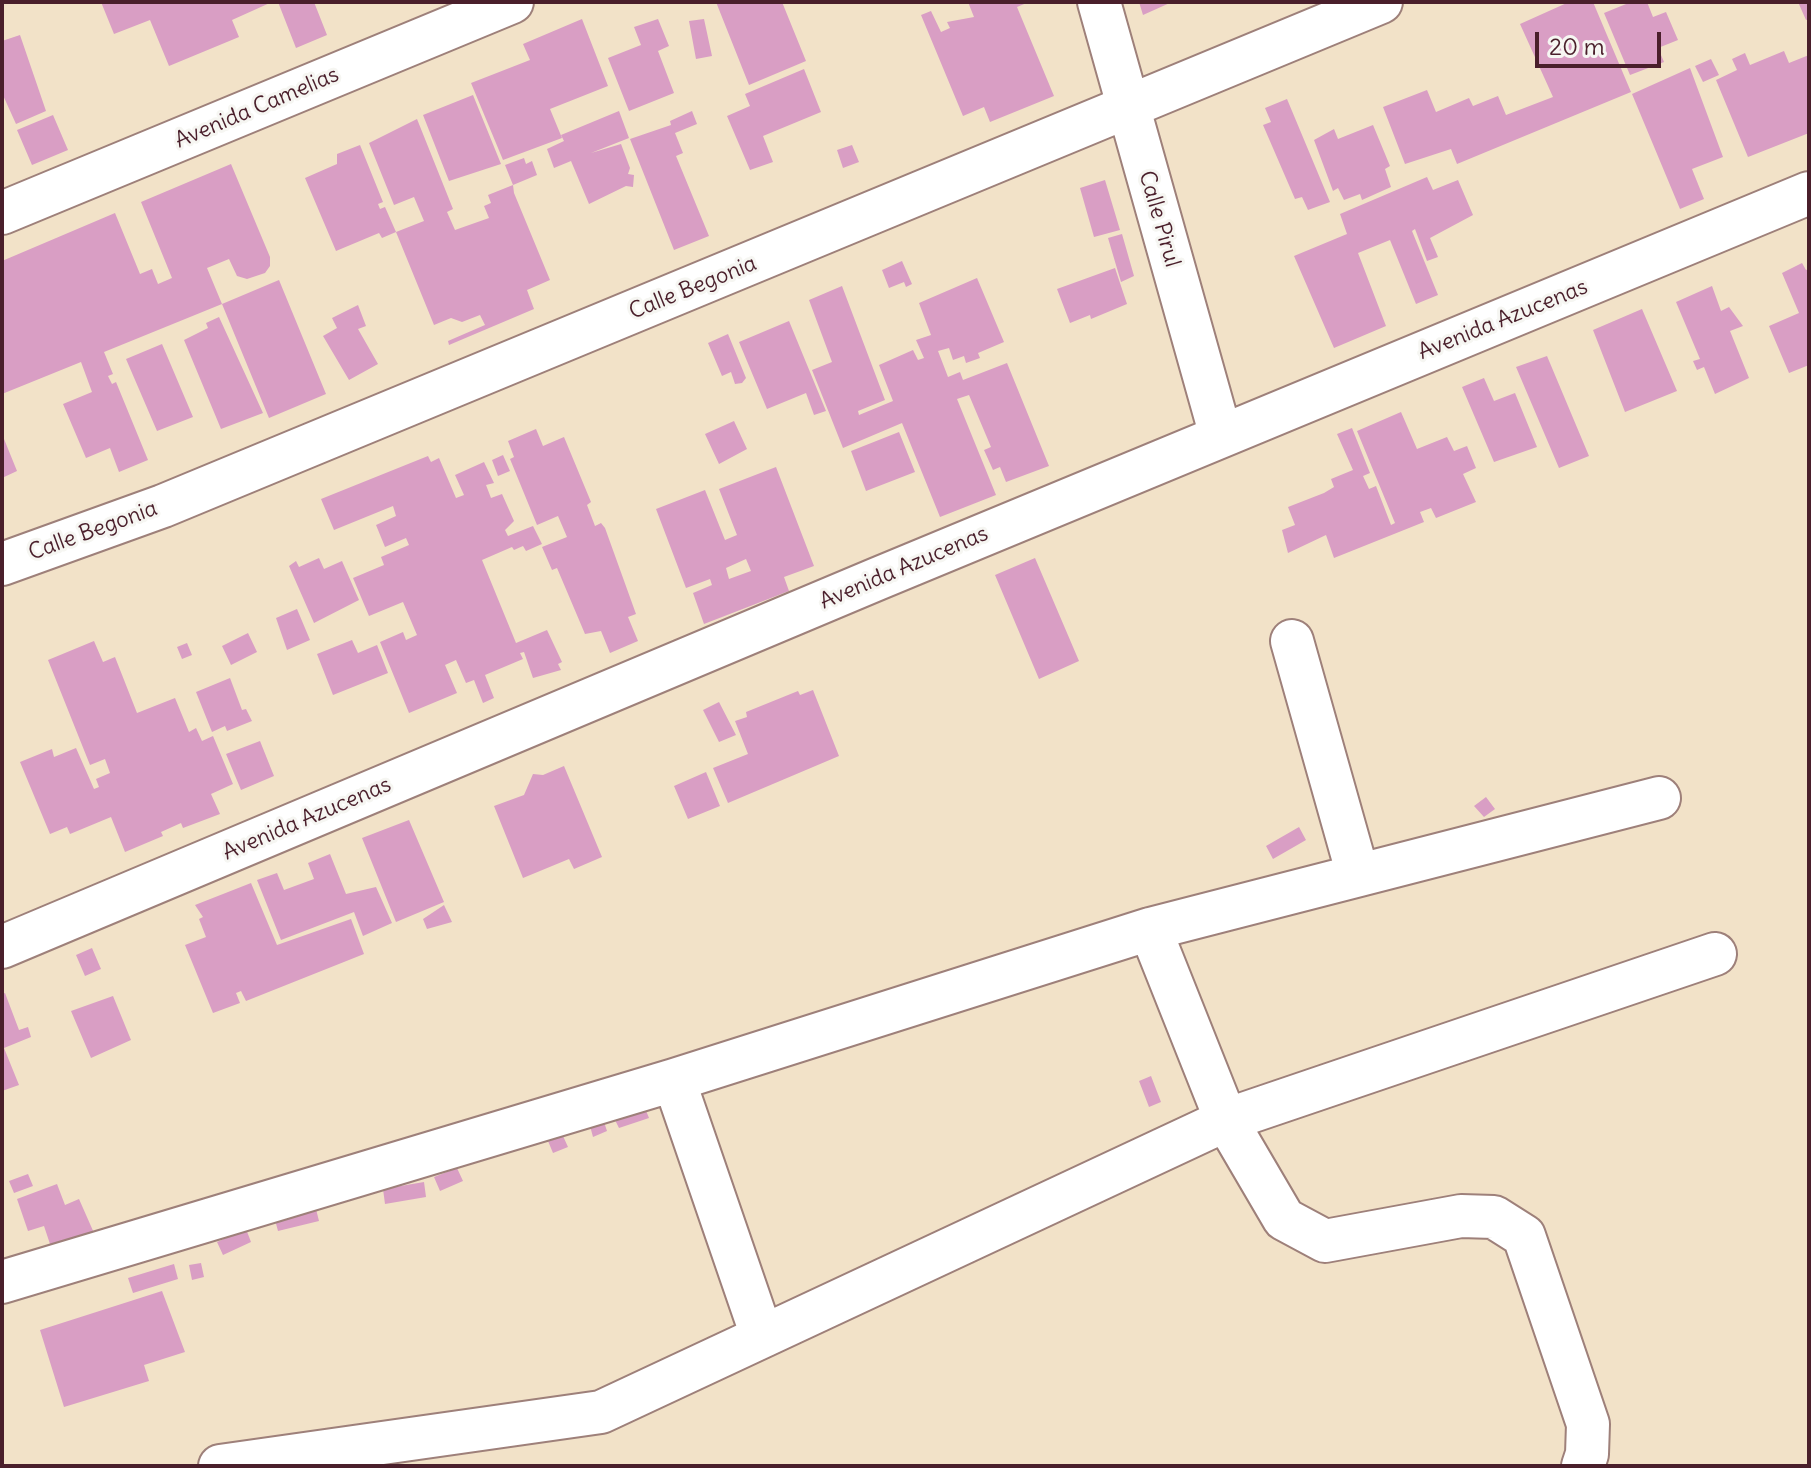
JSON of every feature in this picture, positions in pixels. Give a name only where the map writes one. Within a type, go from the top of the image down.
[{"type":"street","name":"Avenida Camelias","points":[[2,213],[512,2]]},
{"type":"street","name":"Calle Pirul","points":[[1099,2],[1221,436]]},
{"type":"street","name":"Calle Begonia","points":[[2,564],[163,506],[1381,2]]},
{"type":"street","name":"Avenida Azucenas","points":[[2,947],[1809,193]]},
{"type":"street","points":[[1292,641],[1358,875]]},
{"type":"street","points":[[2,1282],[674,1080],[1150,929],[1659,798]]},
{"type":"street","points":[[1150,929],[1226,1120],[1284,1219],[1325,1241],[1461,1216],[1494,1217],[1524,1236],[1588,1424],[1587,1454],[1583,1466]]},
{"type":"street","points":[[220,1466],[601,1412],[1226,1120],[1715,954]]},
{"type":"street","points":[[674,1080],[762,1336]]},
{"type":"building","points":[[101,2],[272,2],[232,20],[239,37],[169,66],[150,20],[114,34]]},
{"type":"building","points":[[278,2],[314,2],[327,35],[296,48]]},
{"type":"building","points":[[716,2],[782,2],[806,61],[749,85]]},
{"type":"building","points":[[968,2],[1029,2],[1017,7],[1054,96],[990,122],[984,107],[963,116],[921,15],[931,11],[941,32],[950,28],[947,22],[974,17]]},
{"type":"building","points":[[1139,2],[1172,2],[1143,15]]},
{"type":"building","points":[[1569,2],[1593,2],[1631,92],[1457,164],[1451,149],[1405,164],[1383,107],[1427,90],[1436,112],[1469,98],[1473,106],[1498,96],[1506,115],[1553,97],[1520,24]]},
{"type":"building","points":[[1631,2],[1647,2],[1653,17],[1666,12],[1678,40],[1658,48],[1664,62],[1630,75],[1604,13]]},
{"type":"building","points":[[1798,2],[1809,2],[1809,19],[1806,20]]},
{"type":"building","points":[[582,19],[608,86],[550,109],[562,138],[503,160],[471,83],[530,60],[523,44]]},
{"type":"building","points":[[658,19],[669,46],[658,51],[674,93],[629,111],[608,58],[641,45],[634,27]]},
{"type":"building","points":[[704,19],[712,56],[696,59],[689,21]]},
{"type":"building","points":[[20,35],[46,111],[16,124],[2,93],[2,41]]},
{"type":"building","points":[[1784,51],[1789,63],[1809,55],[1809,133],[1748,157],[1716,80],[1737,70],[1732,59],[1745,53],[1750,65]]},
{"type":"building","points":[[1711,59],[1719,75],[1703,82],[1695,66]]},
{"type":"building","points":[[1690,68],[1723,157],[1692,169],[1704,199],[1680,209],[1632,94]]},
{"type":"building","points":[[804,69],[821,112],[763,136],[773,162],[750,170],[727,116],[750,106],[745,94]]},
{"type":"building","points":[[473,95],[501,164],[449,181],[423,115]]},
{"type":"building","points":[[1287,99],[1330,202],[1308,210],[1302,197],[1295,199],[1263,125],[1271,122],[1265,108]]},
{"type":"building","points":[[619,111],[629,138],[591,153],[621,144],[630,168],[628,174],[634,175],[633,187],[626,186],[589,204],[571,161],[554,168],[547,149],[564,141],[561,135]]},
{"type":"building","points":[[692,111],[697,124],[675,133],[683,153],[676,156],[709,236],[674,250],[630,139],[671,125],[670,121]]},
{"type":"building","points":[[53,115],[68,150],[32,165],[17,130]]},
{"type":"building","points":[[417,119],[453,209],[447,212],[455,230],[489,218],[484,206],[491,203],[488,195],[513,185],[550,280],[527,290],[534,309],[449,345],[448,341],[485,325],[480,315],[462,322],[451,318],[434,325],[396,232],[424,221],[414,197],[394,205],[369,143]]},
{"type":"building","points":[[1373,125],[1390,166],[1385,169],[1391,187],[1362,200],[1360,194],[1344,200],[1338,188],[1333,191],[1314,140],[1334,129],[1338,139]]},
{"type":"building","points":[[360,145],[383,202],[378,204],[380,209],[385,207],[396,232],[382,238],[379,233],[336,251],[305,178],[337,164],[337,154]]},
{"type":"building","points":[[852,145],[859,162],[843,168],[837,150]]},
{"type":"building","points":[[524,158],[526,164],[532,161],[537,175],[513,185],[505,165]]},
{"type":"building","points":[[231,164],[270,257],[270,266],[265,273],[247,279],[237,276],[229,259],[207,268],[222,304],[104,352],[113,374],[108,376],[112,384],[116,382],[148,460],[119,472],[110,448],[86,458],[63,404],[92,392],[81,362],[2,394],[2,261],[115,213],[140,274],[152,269],[158,284],[172,278],[141,202]]},
{"type":"building","points":[[1427,177],[1433,190],[1458,180],[1473,215],[1430,238],[1438,257],[1427,261],[1415,229],[1412,231],[1438,295],[1416,304],[1390,240],[1358,253],[1386,326],[1334,348],[1294,256],[1347,234],[1340,214]]},
{"type":"building","points":[[1105,180],[1120,230],[1094,237],[1080,188]]},
{"type":"building","points":[[1122,234],[1134,276],[1121,282],[1108,238]]},
{"type":"building","points":[[902,261],[912,284],[906,287],[904,282],[889,288],[882,270]]},
{"type":"building","points":[[1802,263],[1806,270],[1809,269],[1809,365],[1789,373],[1769,326],[1799,313],[1782,273]]},
{"type":"building","points":[[1115,268],[1127,304],[1091,319],[1090,315],[1070,323],[1057,289]]},
{"type":"building","points":[[977,278],[1004,342],[978,353],[980,358],[966,363],[964,356],[953,360],[949,348],[938,351],[948,377],[960,372],[963,380],[1007,363],[1049,466],[1006,482],[1000,467],[993,470],[984,450],[991,447],[969,395],[957,399],[996,495],[940,517],[902,423],[843,448],[812,370],[832,362],[809,300],[842,286],[885,400],[858,411],[859,415],[893,401],[879,365],[913,350],[918,360],[924,358],[916,340],[931,335],[919,303]]},
{"type":"building","points":[[279,280],[326,394],[269,418],[222,304]]},
{"type":"building","points":[[1712,286],[1721,311],[1729,307],[1743,326],[1730,331],[1749,378],[1715,394],[1704,367],[1697,370],[1693,361],[1700,359],[1676,302]]},
{"type":"building","points":[[358,305],[366,326],[358,329],[378,364],[349,380],[323,336],[337,328],[332,318]]},
{"type":"building","points":[[1642,309],[1677,391],[1625,412],[1593,330]]},
{"type":"building","points":[[219,317],[263,413],[221,429],[184,340],[208,328],[206,323]]},
{"type":"building","points":[[789,321],[826,411],[814,415],[806,393],[767,409],[739,342]]},
{"type":"building","points":[[728,334],[746,378],[742,383],[735,384],[731,372],[722,376],[708,343]]},
{"type":"building","points":[[162,344],[193,417],[157,431],[126,359]]},
{"type":"building","points":[[1547,356],[1589,456],[1559,468],[1516,367]]},
{"type":"building","points":[[1484,378],[1494,401],[1515,393],[1537,447],[1494,462],[1462,387]]},
{"type":"building","points":[[1401,412],[1417,449],[1447,437],[1454,451],[1467,446],[1476,468],[1463,474],[1476,502],[1436,518],[1431,508],[1420,512],[1424,522],[1334,558],[1326,535],[1288,553],[1282,530],[1295,525],[1288,507],[1324,493],[1334,487],[1331,479],[1353,470],[1337,434],[1352,428],[1370,473],[1363,476],[1369,489],[1376,486],[1391,525],[1395,523],[1357,431]]},
{"type":"building","points":[[734,421],[747,449],[719,464],[705,434]]},
{"type":"building","points":[[536,429],[543,446],[564,437],[591,502],[587,505],[595,526],[601,523],[605,528],[636,614],[628,617],[638,641],[610,653],[601,631],[585,634],[557,568],[552,570],[542,547],[567,537],[558,516],[537,525],[510,459],[514,457],[508,441]]},
{"type":"building","points":[[899,432],[915,472],[866,491],[851,451]]},
{"type":"building","points":[[2,434],[17,471],[2,478]]},
{"type":"building","points":[[503,455],[510,471],[498,476],[492,460]]},
{"type":"building","points":[[428,456],[431,462],[439,458],[456,498],[464,495],[455,475],[484,462],[494,483],[486,485],[491,498],[502,494],[514,521],[505,530],[508,536],[533,526],[542,544],[526,551],[523,546],[514,550],[512,547],[482,560],[516,643],[547,630],[562,662],[558,664],[561,670],[533,678],[524,652],[520,653],[523,659],[485,675],[494,698],[483,703],[474,680],[466,683],[456,660],[445,665],[457,693],[409,713],[380,642],[403,632],[406,640],[417,635],[403,602],[369,616],[353,578],[384,565],[381,557],[409,545],[406,538],[385,547],[376,525],[396,516],[393,506],[334,530],[321,499]]},
{"type":"building","points":[[776,467],[814,566],[784,577],[789,591],[704,624],[693,593],[712,585],[710,579],[686,588],[656,509],[705,490],[725,540],[737,535],[719,489]],"holes":[[[746,559],[751,571],[729,579],[726,568]]]},
{"type":"building","points":[[319,558],[324,569],[342,561],[359,600],[314,623],[289,566],[296,561],[299,567]]},
{"type":"building","points":[[1035,558],[1079,661],[1039,679],[995,575]]},
{"type":"building","points":[[297,609],[310,640],[287,650],[276,618]]},
{"type":"building","points":[[248,633],[257,652],[231,665],[222,646]]},
{"type":"building","points":[[352,640],[358,653],[377,645],[388,673],[333,695],[317,654]]},
{"type":"building","points":[[94,641],[103,662],[115,657],[137,713],[175,698],[189,732],[196,728],[202,741],[213,736],[233,784],[211,794],[220,814],[183,828],[181,823],[161,832],[163,836],[125,852],[111,817],[70,834],[67,827],[50,834],[20,762],[52,749],[54,757],[76,748],[94,789],[99,787],[96,779],[110,773],[105,759],[90,765],[48,660]]},
{"type":"building","points":[[187,643],[192,655],[182,659],[177,647]]},
{"type":"building","points":[[230,678],[242,710],[246,709],[252,721],[227,731],[225,726],[212,732],[196,692]]},
{"type":"building","points":[[813,690],[839,756],[728,803],[713,768],[748,754],[735,721],[747,717],[746,712],[798,691],[800,695]]},
{"type":"building","points":[[719,702],[736,735],[719,742],[703,710]]},
{"type":"building","points":[[260,741],[274,776],[241,790],[226,754]]},
{"type":"building","points":[[564,766],[602,857],[574,869],[569,859],[523,878],[494,806],[524,795],[533,774],[543,775]]},
{"type":"building","points":[[706,772],[720,806],[688,819],[674,786]]},
{"type":"building","points":[[1486,797],[1495,809],[1484,817],[1474,806]]},
{"type":"building","points":[[409,820],[444,902],[396,922],[362,838]]},
{"type":"building","points":[[1299,827],[1306,840],[1273,859],[1266,846]]},
{"type":"building","points":[[330,854],[346,894],[376,887],[392,923],[363,936],[354,912],[281,940],[257,880],[277,873],[284,890],[314,879],[308,863]]},
{"type":"building","points":[[251,883],[277,945],[351,919],[364,954],[246,1001],[241,991],[236,993],[240,1003],[213,1013],[185,945],[206,937],[199,919],[203,917],[195,905]]},
{"type":"building","points":[[444,905],[452,922],[427,929],[423,919]]},
{"type":"building","points":[[92,948],[101,969],[85,976],[76,955]]},
{"type":"building","points":[[5,993],[19,1030],[28,1027],[31,1037],[4,1048],[19,1085],[2,1091],[2,994]]},
{"type":"building","points":[[113,996],[131,1040],[91,1058],[71,1011]]},
{"type":"building","points":[[1151,1076],[1161,1102],[1149,1107],[1139,1081]]},
{"type":"building","points":[[641,1098],[649,1118],[619,1128],[614,1118]]},
{"type":"building","points":[[604,1122],[607,1131],[593,1137],[590,1126]]},
{"type":"building","points":[[563,1136],[568,1147],[553,1153],[548,1141]]},
{"type":"building","points":[[457,1168],[463,1181],[440,1191],[434,1177]]},
{"type":"building","points":[[28,1174],[33,1186],[14,1193],[9,1181]]},
{"type":"building","points":[[424,1182],[426,1197],[385,1204],[383,1189]]},
{"type":"building","points":[[57,1184],[65,1205],[79,1199],[94,1233],[52,1250],[44,1226],[28,1231],[17,1199]]},
{"type":"building","points":[[316,1209],[319,1221],[278,1231],[275,1220]]},
{"type":"building","points":[[246,1229],[251,1242],[223,1255],[217,1242]]},
{"type":"building","points":[[201,1263],[204,1277],[192,1280],[189,1265]]},
{"type":"building","points":[[174,1264],[178,1279],[133,1293],[128,1278]]},
{"type":"building","points":[[162,1291],[185,1352],[144,1365],[149,1381],[64,1407],[40,1330]]}]
